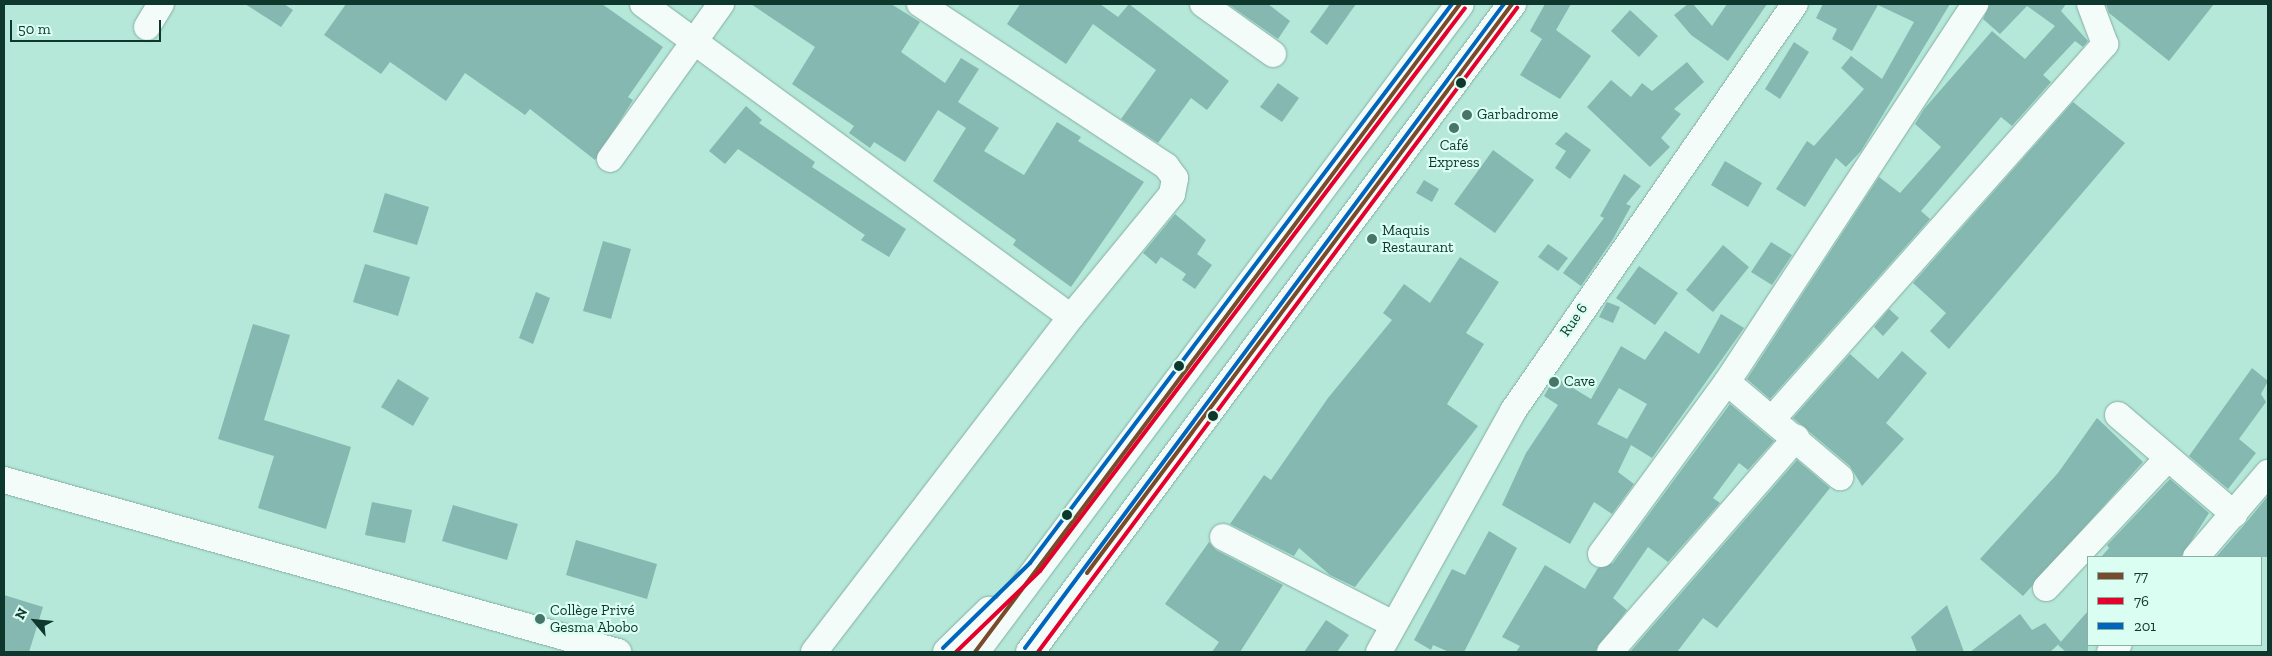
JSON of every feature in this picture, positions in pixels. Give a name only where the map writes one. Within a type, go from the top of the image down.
[{"type":"main road","points":[[1030,652],[1512,4]]},
{"type":"main road","points":[[975,652],[1035,567],[1457,5]]},
{"type":"main road","points":[[947,652],[1035,567]]},
{"type":"street","points":[[147,27],[162,4]]},
{"type":"street","points":[[643,4],[1071,317]]},
{"type":"street","points":[[610,159],[697,43],[720,4]]},
{"type":"street","points":[[814,652],[1071,317],[1172,194],[1175,178],[1166,166],[920,4]]},
{"type":"street","points":[[1203,4],[1273,54]]},
{"type":"street","name":"Rue 6","points":[[1379,652],[1513,410],[1795,4]]},
{"type":"street","points":[[1601,554],[1727,382],[1975,4]]},
{"type":"street","points":[[1774,417],[2105,44],[2090,4]]},
{"type":"street","points":[[1727,382],[1774,417],[1840,477]]},
{"type":"street","points":[[2118,415],[2234,514]]},
{"type":"street","points":[[1610,652],[1796,438]]},
{"type":"street","points":[[2046,588],[2168,458]]},
{"type":"street","points":[[2197,556],[2268,474]]},
{"type":"street","points":[[4,480],[618,652]]},
{"type":"street","points":[[1223,537],[1393,624]]},
{"type":"building","points":[[245,4],[284,4],[293,10],[281,27]]},
{"type":"building","points":[[346,4],[602,4],[663,47],[628,97],[633,100],[595,160],[530,109],[525,115],[465,73],[446,101],[390,62],[381,74],[324,35]]},
{"type":"building","points":[[751,4],[891,4],[920,22],[901,52],[945,83],[961,58],[979,69],[958,102],[999,128],[984,151],[1024,175],[1057,122],[1081,137],[1078,141],[1144,182],[1071,287],[1013,245],[1016,240],[933,181],[966,128],[938,110],[905,162],[874,142],[870,148],[849,133],[854,126],[792,84],[815,47]]},
{"type":"building","points":[[1020,4],[1100,4],[1118,17],[1129,4],[1229,81],[1207,110],[1191,98],[1158,143],[1121,119],[1156,70],[1093,24],[1066,64],[1007,24]]},
{"type":"building","points":[[1228,4],[1268,4],[1290,21],[1278,39]]},
{"type":"building","points":[[1330,4],[1356,4],[1327,45],[1310,32]]},
{"type":"building","points":[[1545,4],[1571,4],[1556,30],[1591,56],[1560,99],[1520,75],[1542,39],[1530,31]]},
{"type":"building","points":[[1688,4],[1693,4],[1712,26],[1727,4],[1767,4],[1728,61],[1691,35],[1674,15]]},
{"type":"building","points":[[1823,4],[1950,4],[1861,151],[1846,167],[1836,158],[1805,207],[1776,189],[1807,141],[1814,146],[1864,89],[1841,68],[1851,56],[1882,79],[1914,22],[1878,5],[1852,51],[1832,39],[1837,29],[1816,18]]},
{"type":"building","points":[[1990,4],[2066,4],[2061,11],[2088,41],[2083,47],[2075,41],[2043,75],[2051,82],[2012,126],[2001,117],[1921,211],[1930,219],[1770,399],[1747,379],[1879,177],[1900,193],[1941,147],[1915,124],[1924,109],[1992,31],[2025,59],[2055,26],[2027,6],[2000,34],[1983,19]]},
{"type":"building","points":[[2106,4],[2214,4],[2169,61],[2109,13]]},
{"type":"building","points":[[1630,10],[1658,36],[1639,57],[1611,31]]},
{"type":"building","points":[[1794,42],[1809,52],[1780,99],[1765,89]]},
{"type":"building","points":[[1687,62],[1704,82],[1674,109],[1681,114],[1661,138],[1670,147],[1650,167],[1587,107],[1611,80],[1631,97],[1642,83],[1652,91]]},
{"type":"building","points":[[1278,83],[1299,98],[1282,122],[1260,107]]},
{"type":"building","points":[[2073,102],[2125,143],[1949,349],[1930,331],[1946,313],[1913,283]]},
{"type":"building","points":[[746,106],[762,120],[759,123],[815,162],[812,167],[906,229],[889,257],[861,240],[865,235],[738,149],[725,164],[709,151]]},
{"type":"building","points":[[1566,132],[1591,150],[1570,179],[1555,168],[1566,151],[1555,144]]},
{"type":"building","points":[[1493,150],[1534,180],[1495,233],[1454,204]]},
{"type":"building","points":[[1725,161],[1762,183],[1748,207],[1711,185]]},
{"type":"building","points":[[1624,174],[1641,186],[1626,204],[1631,206],[1613,239],[1581,286],[1563,273],[1604,218],[1600,216]]},
{"type":"building","points":[[1424,180],[1439,189],[1432,202],[1416,193]]},
{"type":"building","points":[[385,193],[429,207],[417,245],[373,232]]},
{"type":"building","points":[[1175,214],[1206,240],[1197,254],[1212,265],[1195,289],[1182,280],[1186,274],[1161,257],[1156,264],[1143,253]]},
{"type":"building","points":[[603,241],[631,249],[611,319],[583,311]]},
{"type":"building","points":[[1771,242],[1792,255],[1772,285],[1751,272]]},
{"type":"building","points":[[1548,244],[1568,258],[1558,271],[1538,257]]},
{"type":"building","points":[[1723,245],[1749,267],[1713,312],[1686,290]]},
{"type":"building","points":[[1460,257],[1499,282],[1466,333],[1484,344],[1447,404],[1478,426],[1355,587],[1330,575],[1299,548],[1294,556],[1230,524],[1264,475],[1271,480],[1328,398],[1392,320],[1383,313],[1404,284],[1430,303]]},
{"type":"building","points":[[365,264],[410,277],[398,316],[353,302]]},
{"type":"building","points":[[1639,266],[1678,293],[1655,325],[1616,298]]},
{"type":"building","points":[[536,292],[550,298],[533,344],[519,338]]},
{"type":"building","points":[[1607,302],[1620,307],[1613,323],[1599,317]]},
{"type":"building","points":[[1889,309],[1899,318],[1883,336],[1874,327]]},
{"type":"building","points":[[1721,314],[1744,328],[1652,458],[1631,445],[1618,472],[1634,484],[1612,514],[1594,502],[1570,544],[1502,505],[1526,453],[1558,405],[1544,396],[1555,377],[1591,399],[1621,346],[1645,360],[1665,331],[1699,354]],"holes":[[[1619,388],[1647,404],[1627,439],[1597,424]]]},
{"type":"building","points":[[253,324],[290,335],[264,420],[351,447],[326,529],[258,508],[274,456],[218,439]]},
{"type":"building","points":[[1902,351],[1927,373],[1886,423],[1904,439],[1862,486],[1850,466],[1793,418],[1850,354],[1878,379]]},
{"type":"building","points":[[2252,368],[2268,381],[2261,394],[2266,402],[2239,439],[2256,453],[2228,489],[2189,456]]},
{"type":"building","points":[[398,379],[429,398],[413,426],[381,407]]},
{"type":"building","points":[[1730,404],[1774,441],[1748,470],[1739,463],[1713,498],[1720,503],[1668,562],[1648,547],[1613,598],[1627,610],[1595,652],[1516,652],[1520,646],[1502,637],[1545,565],[1585,589],[1598,568],[1613,563]]},
{"type":"building","points":[[2097,418],[2143,462],[2023,596],[1980,559],[2058,473]]},
{"type":"building","points":[[1797,460],[1830,488],[1717,628],[1703,618],[1677,652],[1630,652]]},
{"type":"building","points":[[2170,479],[2209,513],[2182,556],[2102,556],[2109,548],[2107,545]]},
{"type":"building","points":[[2268,496],[2268,557],[2217,556]]},
{"type":"building","points":[[372,502],[412,510],[405,543],[365,535]]},
{"type":"building","points":[[453,505],[518,524],[507,560],[442,541]]},
{"type":"building","points":[[1489,531],[1517,548],[1464,652],[1449,652],[1433,645],[1431,650],[1414,640],[1452,569],[1465,575]]},
{"type":"building","points":[[576,540],[657,564],[647,599],[566,575]]},
{"type":"building","points":[[1209,542],[1216,550],[1283,585],[1240,652],[1212,652],[1219,642],[1165,604]]},
{"type":"building","points":[[4,595],[43,607],[29,652],[4,652]]},
{"type":"building","points":[[1947,605],[1964,652],[1917,652],[1911,637]]},
{"type":"building","points":[[2087,612],[2088,652],[2066,652],[2058,645]]},
{"type":"building","points":[[2020,614],[2032,630],[2045,623],[2061,642],[2050,652],[1970,652]]},
{"type":"building","points":[[1326,620],[1349,635],[1337,652],[1304,652]]},
{"type":"transit line","name":"201","points":[[943,648],[1030,563],[1452,4]]},
{"type":"transit line","name":"77","points":[[975,652],[1460,4]]},
{"type":"transit line","name":"201","points":[[1025,648],[1504,4]]},
{"type":"transit line","name":"77","points":[[1087,573],[1512,4]]},
{"type":"transit line","name":"76","points":[[956,652],[1040,571],[1465,8]]},
{"type":"transit line","name":"76","points":[[1038,652],[1517,8]]},
{"type":"place","name":"Garbadrome","points":[[1467,115]]},
{"type":"place","name":"Café Express","points":[[1454,128]]},
{"type":"place","name":"Maquis Restaurant","points":[[1372,239]]},
{"type":"place","name":"Cave","points":[[1554,382]]},
{"type":"place","name":"Collège Privé Gesma Abobo","points":[[540,619]]}]
